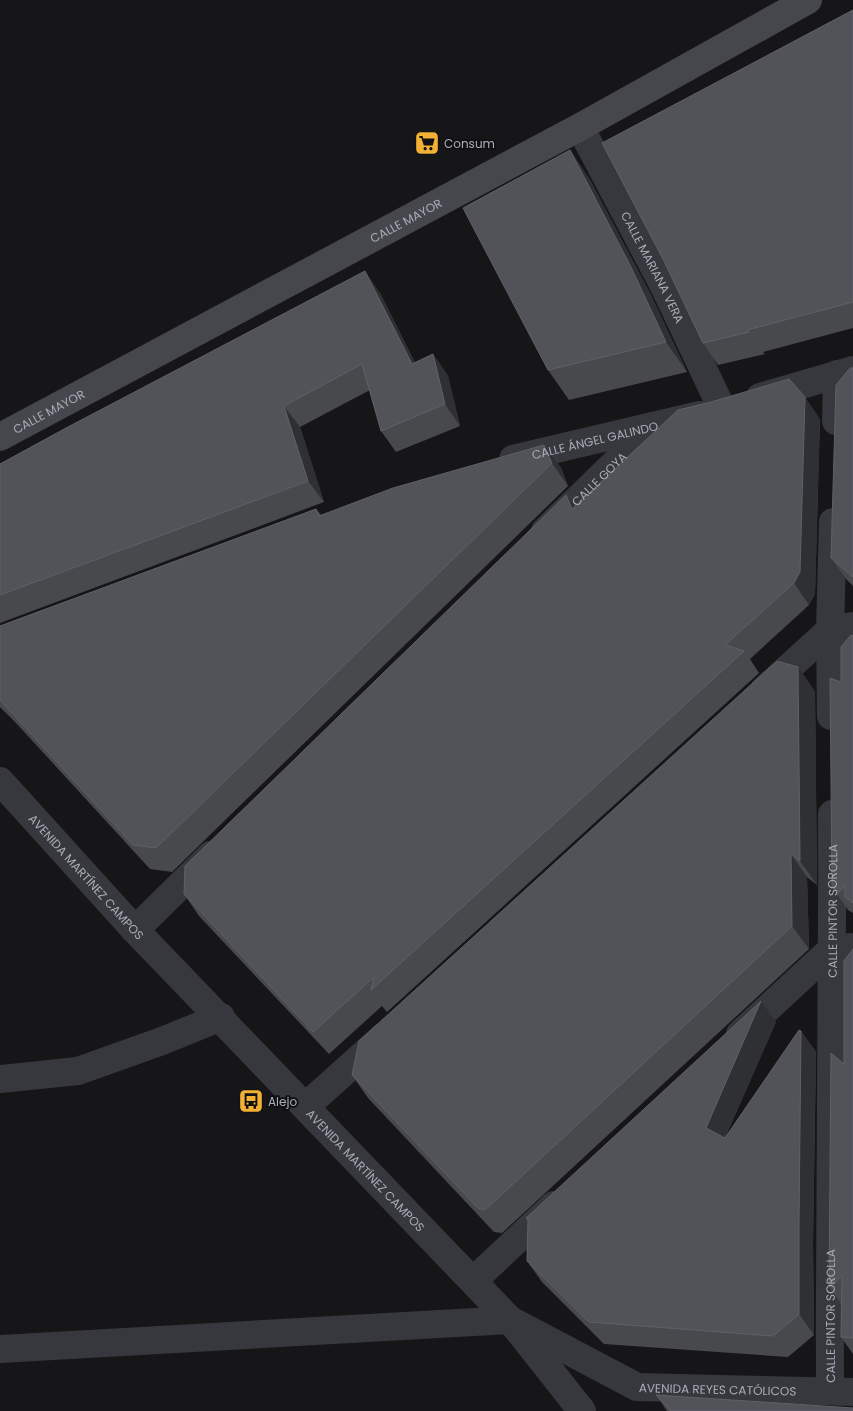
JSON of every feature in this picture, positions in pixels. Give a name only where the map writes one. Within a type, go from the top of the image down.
[{"type":"main road","name":"CALLE MAYOR","points":[[0,437],[580,127],[808,0]]},
{"type":"street","name":"CALLE MARIANA VERA","points":[[580,127],[665,288],[722,409]]},
{"type":"street","name":"CALLE ÁNGEL GALINDO","points":[[488,464],[722,409],[845,372]]},
{"type":"street","points":[[835,443],[845,372]]},
{"type":"street","name":"CALLE GOYA","points":[[527,549],[653,426]]},
{"type":"street","points":[[831,740],[842,628],[834,502]]},
{"type":"street","points":[[749,704],[842,628]]},
{"type":"street","name":"AVENIDA MARTÍNEZ CAMPOS","points":[[0,781],[135,930],[221,1017],[510,1320],[582,1411]]},
{"type":"street","name":"CALLE PINTOR SOROLLA","points":[[832,789],[843,948],[829,1243],[842,1391]]},
{"type":"street","points":[[135,930],[226,842]]},
{"type":"street","points":[[725,1048],[843,948]]},
{"type":"street","points":[[0,1079],[78,1070],[162,1041],[221,1017]]},
{"type":"street","points":[[306,1106],[402,1019]]},
{"type":"street","points":[[473,1281],[574,1188]]},
{"type":"street","points":[[0,1349],[510,1320]]},
{"type":"street","name":"AVENIDA REYES CATÓLICOS","points":[[510,1320],[637,1387],[842,1391]]},
{"type":"building","points":[[853,10],[853,302],[747,330],[749,332],[703,343],[663,259],[602,143]]},
{"type":"building","points":[[570,150],[630,265],[666,342],[548,370],[463,208]]},
{"type":"building","points":[[365,271],[412,364],[433,354],[445,404],[381,431],[362,364],[284,406],[308,481],[0,595],[0,464]]},
{"type":"building","points":[[850,368],[853,368],[853,577],[831,558],[836,385]]},
{"type":"building","points":[[789,379],[805,397],[800,572],[794,583],[725,645],[744,651],[371,990],[374,977],[313,1032],[184,894],[185,866],[566,495],[572,509],[678,410]]},
{"type":"building","points":[[544,445],[552,463],[156,848],[133,845],[0,700],[0,626],[316,509],[319,516],[393,488]]},
{"type":"building","points":[[853,635],[853,903],[845,897],[845,886],[839,892],[832,887],[830,678],[841,682],[841,647]]},
{"type":"building","points":[[777,661],[798,667],[800,861],[791,854],[792,926],[485,1210],[478,1208],[352,1075],[359,1041]]},
{"type":"building","points":[[853,949],[853,1338],[841,1337],[842,1276],[829,1287],[831,1053],[844,1064],[844,961]]},
{"type":"building","points":[[761,1001],[706,1128],[725,1138],[799,1030],[801,1031],[799,1314],[773,1336],[589,1322],[527,1261],[528,1219],[526,1218]]},
{"type":"building","points":[[656,1395],[853,1408],[853,1411],[671,1411]]},
{"type":"place","name":"Consum","points":[[427,143]]},
{"type":"place","name":"Alejo","points":[[251,1101]]}]
